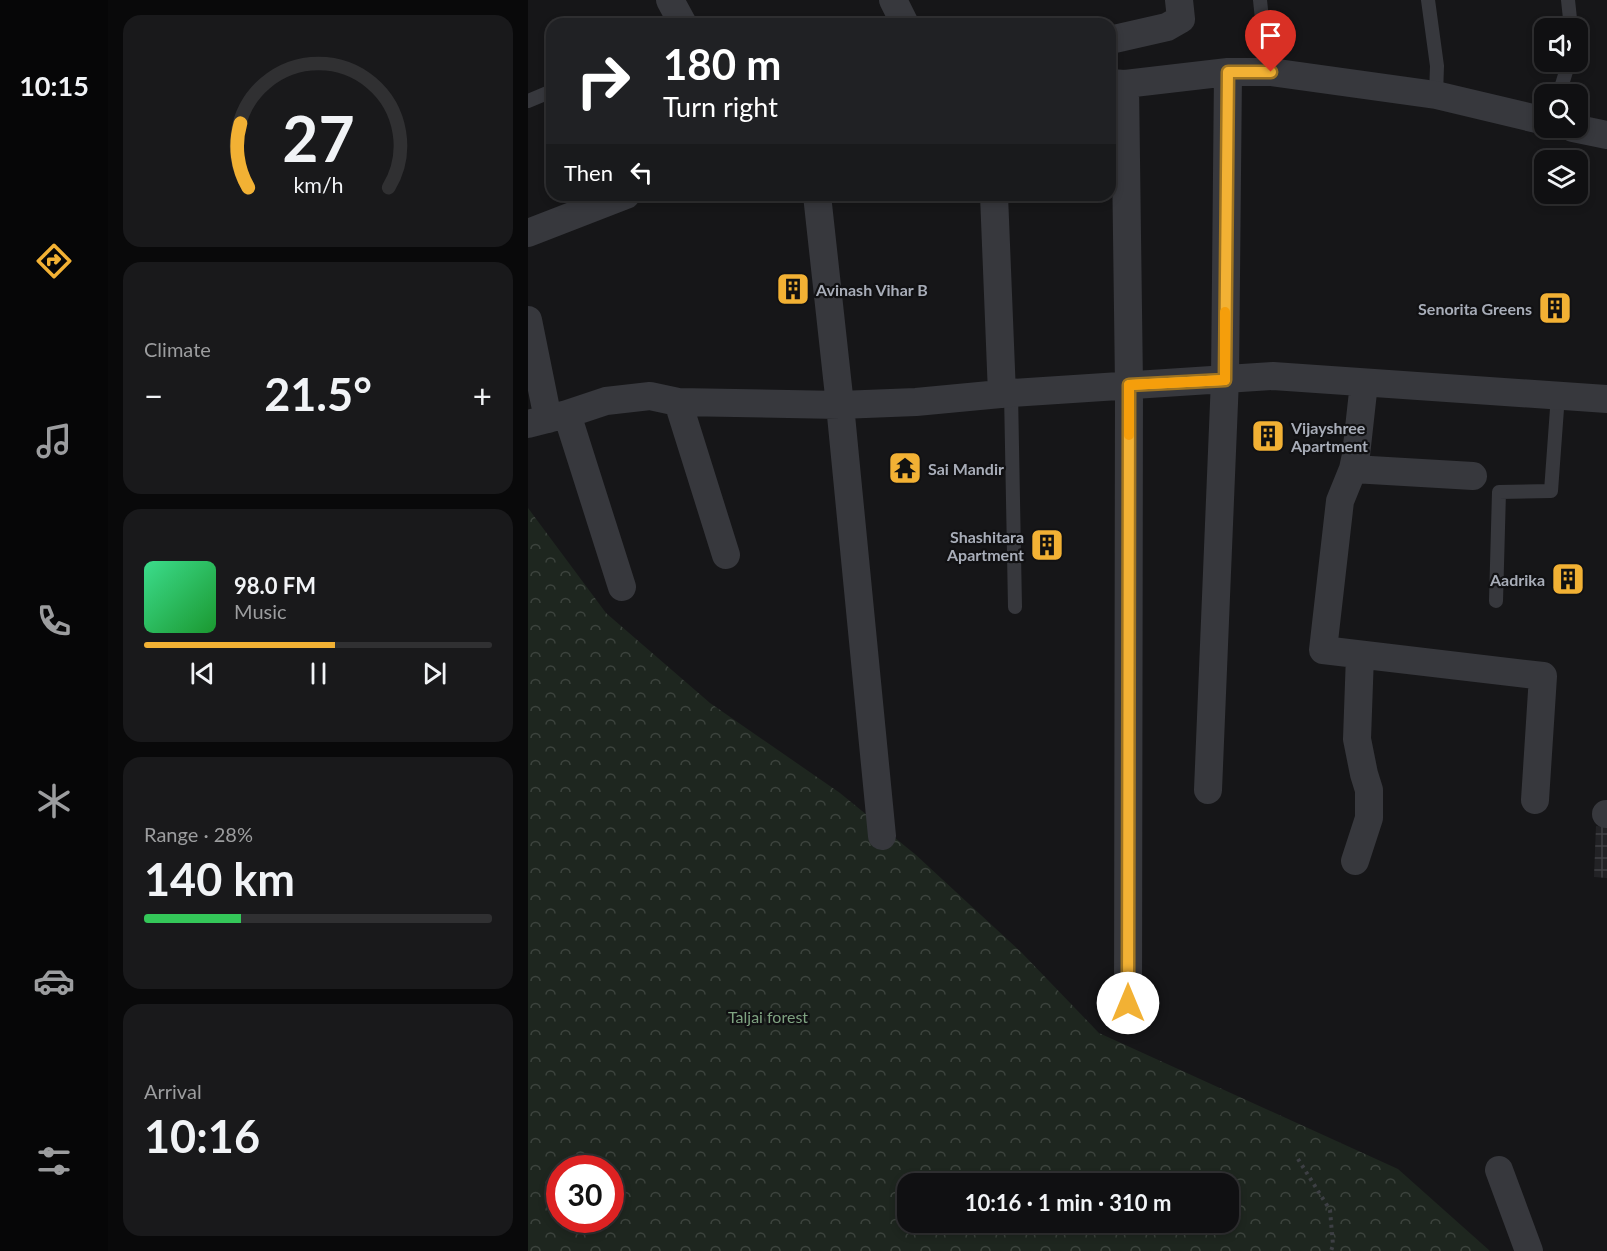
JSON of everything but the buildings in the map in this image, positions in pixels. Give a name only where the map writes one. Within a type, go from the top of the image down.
[{"type":"street","points":[[670,0],[680,18]]},
{"type":"street","points":[[893,0],[902,18]]},
{"type":"street","points":[[1116,39],[1167,27],[1181,19],[1179,0]]},
{"type":"street","points":[[1208,790],[1225,380],[1228,72]]},
{"type":"street","points":[[1128,1003],[1129,385],[1121,97],[1228,72],[1271,72],[1436,95],[1534,118]]},
{"type":"street","points":[[1588,131],[1607,135]]},
{"type":"street","points":[[528,233],[607,201]]},
{"type":"street","points":[[818,201],[882,836]]},
{"type":"street","points":[[994,201],[1007,393]]},
{"type":"street","points":[[528,320],[548,419],[622,587]]},
{"type":"street","points":[[548,419],[606,401],[650,396],[678,402],[840,405],[916,402],[1007,393],[1273,376],[1607,399]]},
{"type":"street","points":[[1364,383],[1356,455],[1340,501],[1323,650],[1543,676],[1535,800]]},
{"type":"street","points":[[678,402],[726,555]]},
{"type":"street","points":[[1353,469],[1473,476]]},
{"type":"street","points":[[1355,861],[1369,818],[1369,790],[1357,739],[1360,655]]},
{"type":"street","points":[[1499,1170],[1529,1251]]},
{"type":"lane","points":[[1260,0],[1271,72]]},
{"type":"lane","points":[[1428,0],[1437,66],[1436,95]]},
{"type":"lane","points":[[1568,0],[1570,18]]},
{"type":"lane","points":[[528,101],[546,94]]},
{"type":"lane","points":[[1007,393],[1015,608]]},
{"type":"lane","points":[[1496,601],[1499,492],[1551,491],[1558,395]]},
{"type":"path","points":[[1299,1159],[1330,1210],[1333,1245],[1331,1251]]},
{"type":"shaded area","points":[[1596,826],[1607,827],[1607,878],[1594,877]]},
{"type":"green space","name":"Taljai forest","points":[[528,508],[606,613],[710,703],[840,793],[916,855],[1021,952],[1099,1033],[1398,1169],[1490,1251],[528,1251]]},
{"type":"slow traffic","points":[[1129,435],[1129,385],[1225,380],[1225,312]]},
{"type":"place","name":"Avinash Vihar B","points":[[793,289]]},
{"type":"place","name":"Senorita Greens","points":[[1555,308]]},
{"type":"place","name":"Vijayshree Apartment","points":[[1268,436]]},
{"type":"place","name":"Sai Mandir","points":[[905,468]]},
{"type":"place","name":"Shashitara Apartment","points":[[1047,545]]},
{"type":"place","name":"Aadrika","points":[[1568,579]]},
{"type":"route","points":[[1128,1003],[1129,385],[1225,380],[1228,72],[1271,72]]}]
